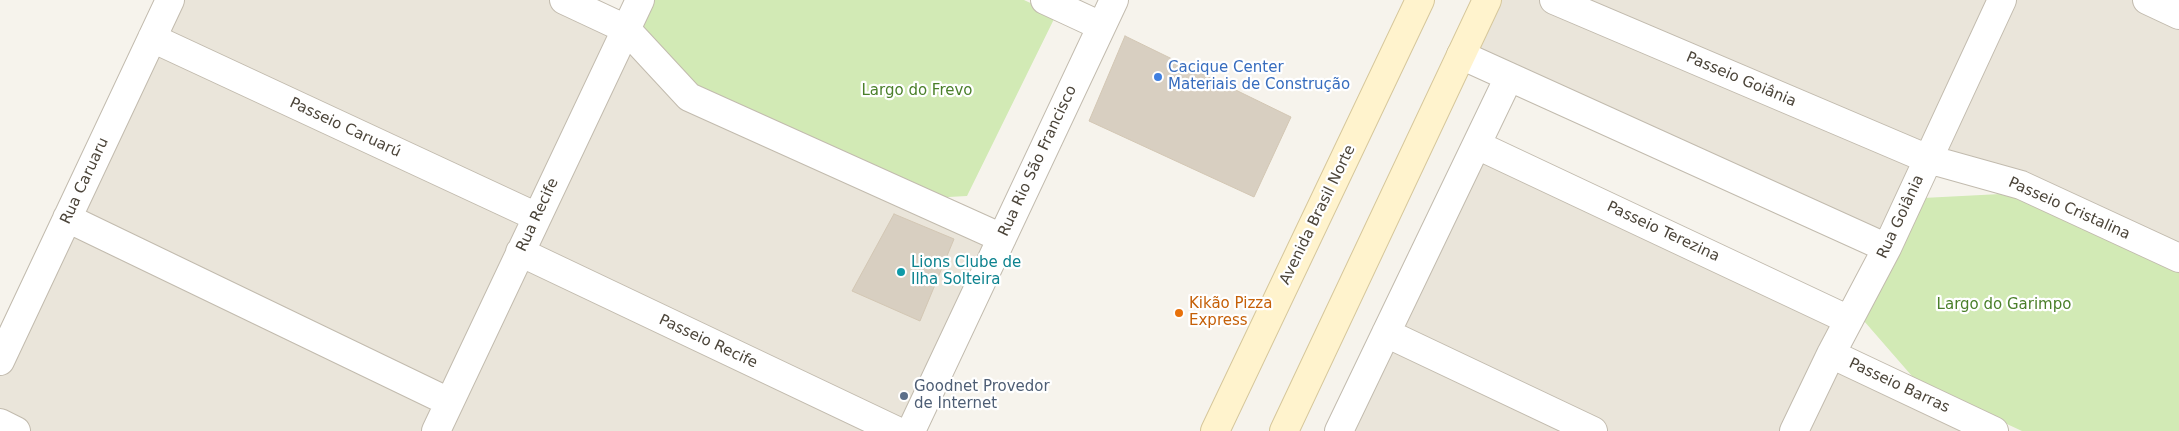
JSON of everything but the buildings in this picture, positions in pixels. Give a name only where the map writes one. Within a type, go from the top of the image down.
[{"type":"main road","name":"Avenida Brasil Norte","points":[[1215,431],[1420,0]]},
{"type":"main road","points":[[1284,431],[1487,0]]},
{"type":"street","name":"Rua Caruaru","points":[[0,361],[170,0]]},
{"type":"street","points":[[564,0],[626,29],[689,97],[1002,238]]},
{"type":"street","name":"Rua Recife","points":[[436,431],[640,0]]},
{"type":"street","points":[[1044,0],[1102,26]]},
{"type":"street","name":"Rua Rio São Francisco","points":[[911,431],[1114,0]]},
{"type":"street","name":"Passeio Goiânia","points":[[1554,0],[1928,159]]},
{"type":"street","name":"Rua Goiânia","points":[[1794,431],[1831,354],[1887,248],[2002,0]]},
{"type":"street","points":[[2148,0],[2179,15]]},
{"type":"street","name":"Passeio Caruarú","points":[[152,38],[537,217]]},
{"type":"street","points":[[1461,55],[1887,248]]},
{"type":"street","points":[[1339,431],[1509,77]]},
{"type":"street","name":"Passeio Terezina","points":[[1477,145],[1849,320]]},
{"type":"street","name":"Passeio Cristalina","points":[[1928,159],[2021,185],[2179,258]]},
{"type":"street","points":[[67,218],[450,402]]},
{"type":"street","name":"Passeio Recife","points":[[520,252],[896,431]]},
{"type":"street","points":[[1386,333],[1593,431]]},
{"type":"street","name":"Passeio Barras","points":[[1831,354],[1994,431]]},
{"type":"street","points":[[0,423],[16,431]]},
{"type":"shaded area","points":[[170,0],[558,0],[620,29],[430,431],[0,431],[0,362]]},
{"type":"shaded area","points":[[1488,0],[1999,0],[1886,246],[1463,54]]},
{"type":"shaded area","points":[[2006,0],[2179,0],[2179,257],[1932,156]]},
{"type":"shaded area","points":[[626,33],[1000,239],[911,431],[440,431]]},
{"type":"shaded area","points":[[1478,148],[1844,320],[1792,431],[1343,431]]},
{"type":"shaded area","points":[[1833,362],[1983,431],[1800,431]]},
{"type":"green space","name":"Largo do Frevo","points":[[650,0],[1024,0],[1056,15],[967,196],[930,198],[690,88],[637,27]]},
{"type":"green space","name":"Largo do Garimpo","points":[[2020,193],[2179,269],[2179,431],[2022,431],[1918,383],[1864,321],[1923,198]]},
{"type":"place","name":"Cacique Center Materiais de Construção","points":[[1158,77]]},
{"type":"place","name":"Lions Clube de Ilha Solteira","points":[[901,272]]},
{"type":"place","name":"Kikão Pizza Express","points":[[1179,313]]},
{"type":"place","name":"Goodnet Provedor de Internet","points":[[904,396]]}]
